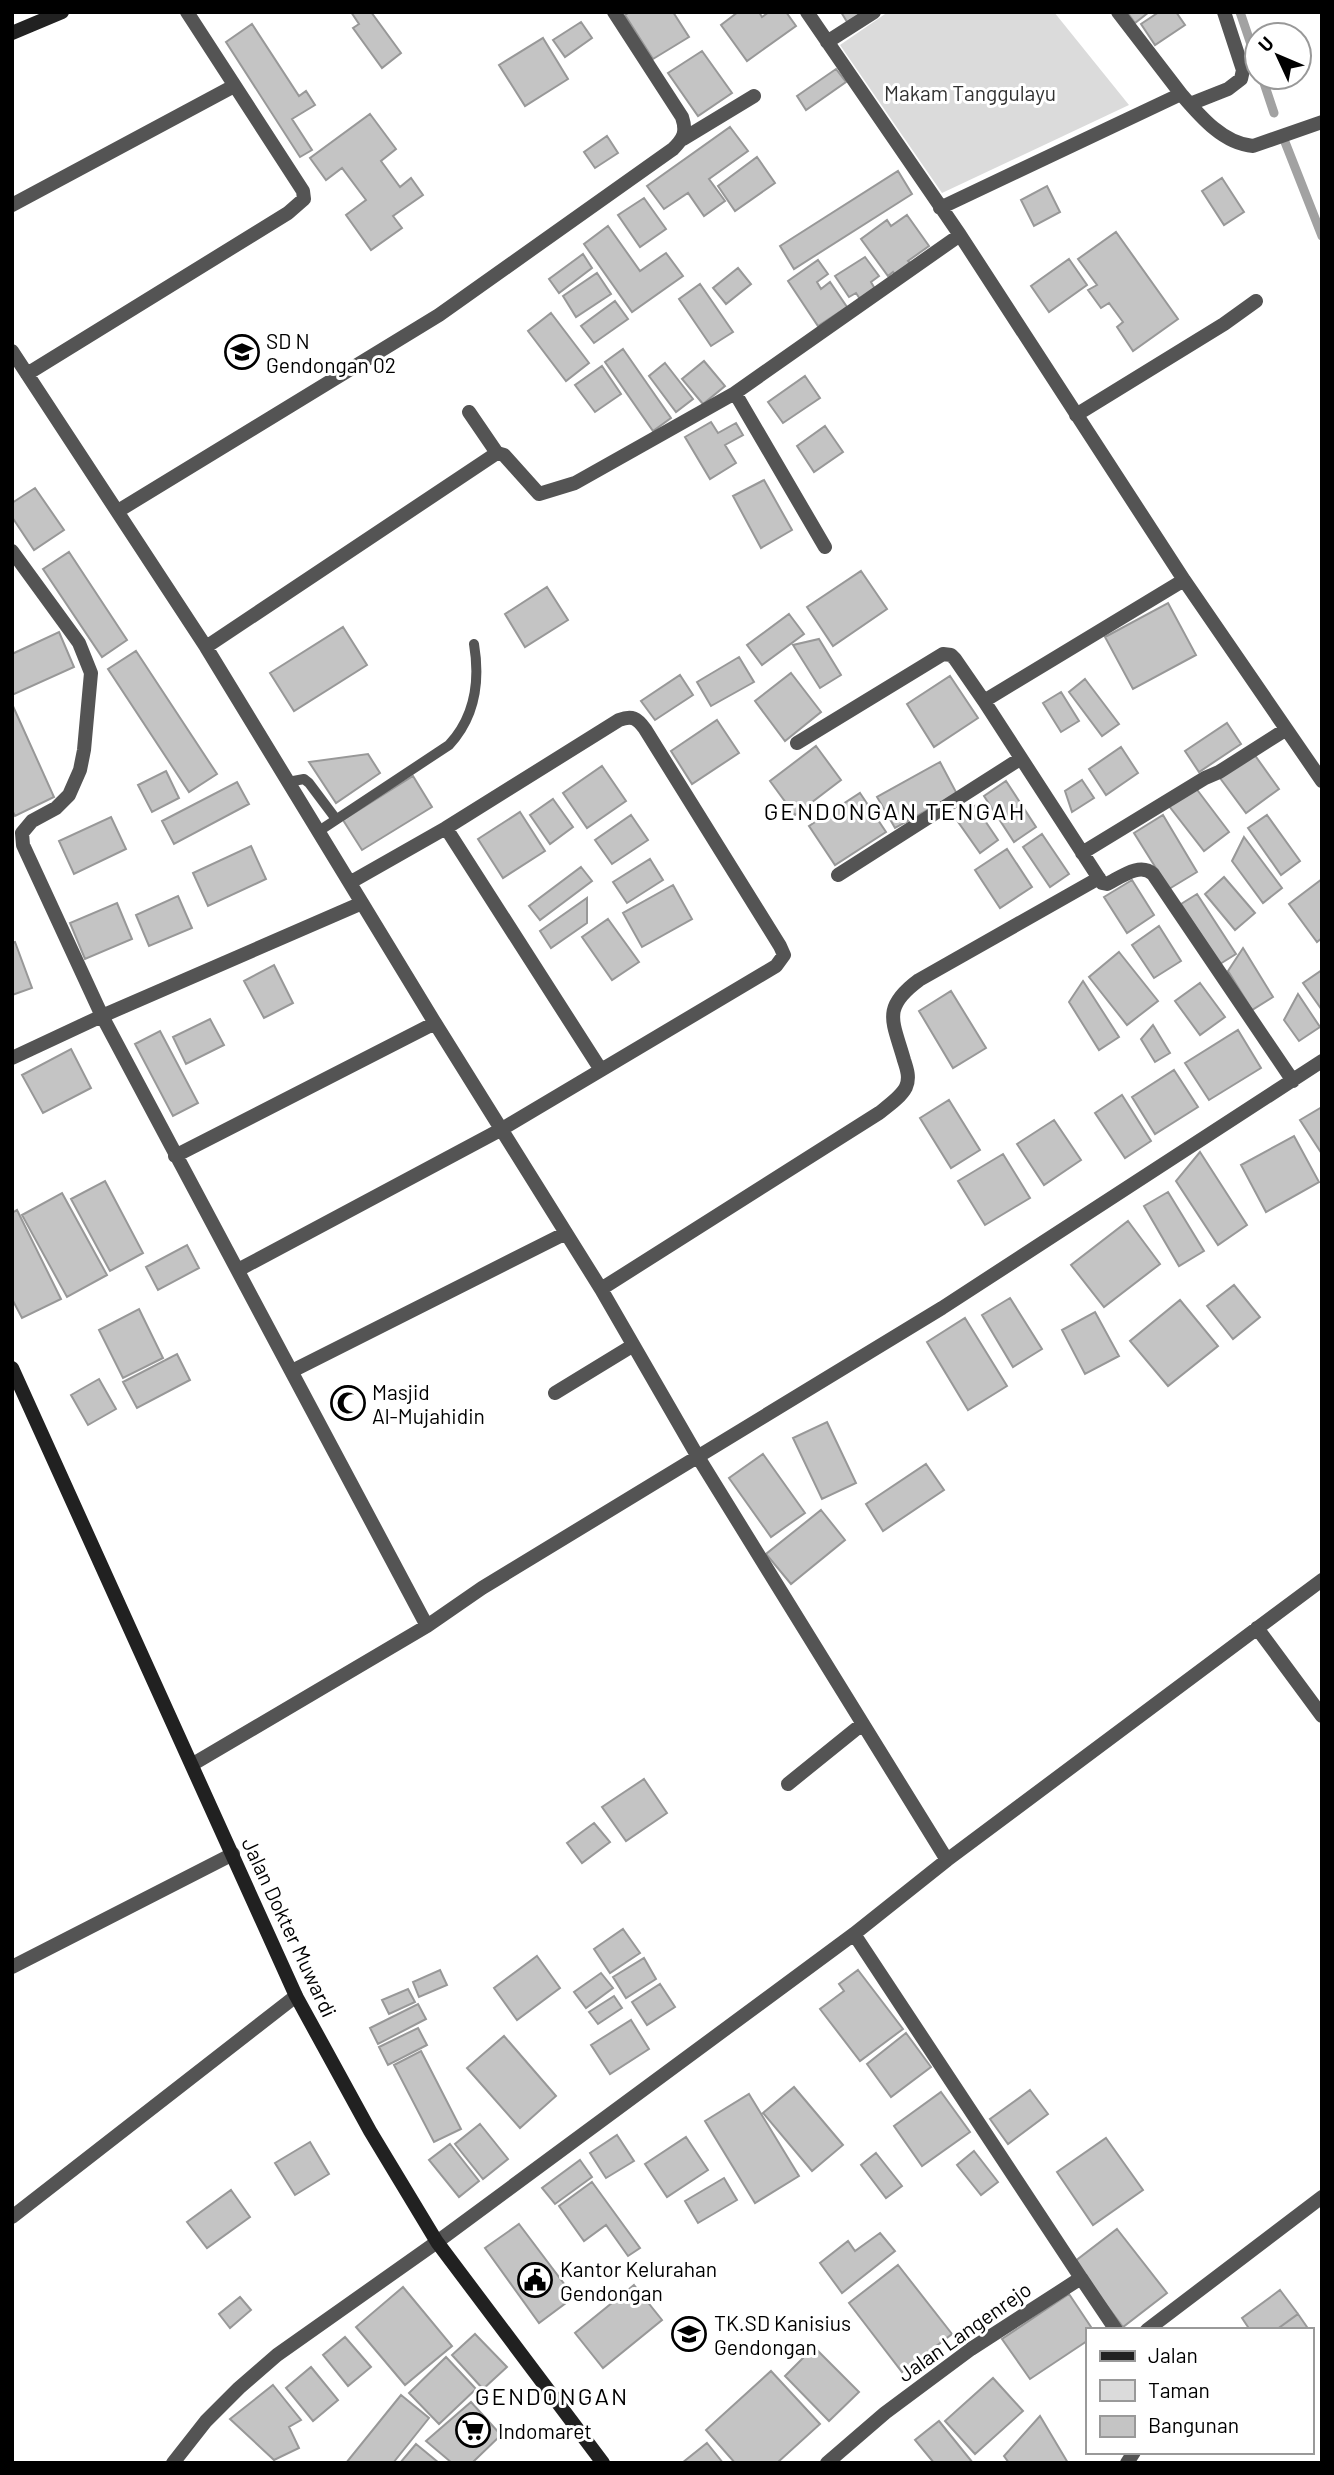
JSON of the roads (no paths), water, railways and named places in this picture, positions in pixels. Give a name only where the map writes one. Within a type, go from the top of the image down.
[{"type":"street","points":[[12,33],[62,12]]},
{"type":"street","points":[[27,374],[288,213],[304,199],[303,191],[187,12]]},
{"type":"street","points":[[614,12],[682,117],[686,129],[683,139]]},
{"type":"street","points":[[807,12],[960,235],[1184,580],[1322,781]]},
{"type":"street","points":[[827,42],[874,12]]},
{"type":"street","points":[[1118,12],[1185,99],[1228,140],[1241,146],[1253,146],[1322,122]]},
{"type":"street","points":[[940,208],[1185,99],[1228,89],[1241,79],[1244,70],[1224,12]]},
{"type":"street","points":[[12,205],[234,86]]},
{"type":"street","points":[[118,511],[439,315],[673,149],[683,139],[754,96]]},
{"type":"street","points":[[469,412],[497,453],[504,455],[539,494],[575,483],[735,393],[960,235]]},
{"type":"street","points":[[1076,415],[1224,324],[1256,301]]},
{"type":"street","points":[[12,351],[206,647],[435,1024],[601,1289],[698,1457],[861,1725],[947,1860]]},
{"type":"street","points":[[735,393],[825,547]]},
{"type":"street","points":[[206,647],[497,453]]},
{"type":"street","points":[[12,551],[79,643],[91,673],[84,750],[69,795],[56,808],[17,832],[102,1016],[427,1626]]},
{"type":"street","points":[[984,701],[1184,580]]},
{"type":"street","points":[[797,743],[943,654],[951,655],[984,701],[1102,883],[1107,884],[1141,868],[1153,874],[1293,1081]]},
{"type":"street","points":[[238,1270],[502,1129],[776,966],[783,955],[780,946],[645,729],[638,719],[629,716],[446,828],[351,882]]},
{"type":"street","points":[[1082,853],[1285,730]]},
{"type":"street","points":[[838,875],[1020,759]]},
{"type":"street","points":[[446,828],[601,1070]]},
{"type":"street","points":[[601,1289],[879,1113],[905,1089],[908,1077],[892,1017],[894,1005],[902,992],[1099,878]]},
{"type":"street","points":[[12,1058],[362,903]]},
{"type":"street","points":[[175,1156],[435,1024]]},
{"type":"street","points":[[193,1764],[427,1626],[482,1588],[942,1308],[1322,1061]]},
{"type":"street","points":[[292,1371],[566,1233]]},
{"type":"street","points":[[555,1394],[632,1346]]},
{"type":"street","name":"Jalan Dokter Muwardi","points":[[12,1368],[296,1996],[370,2131],[437,2242],[603,2463]]},
{"type":"street","points":[[173,2463],[206,2421],[277,2355],[437,2242],[854,1934],[947,1860],[1322,1580]]},
{"type":"street","points":[[1258,1628],[1322,1716]]},
{"type":"street","points":[[788,1784],[861,1725]]},
{"type":"street","points":[[12,1966],[233,1854]]},
{"type":"street","points":[[854,1934],[1115,2328]]},
{"type":"street","points":[[12,2217],[296,1996]]},
{"type":"street","points":[[1150,2328],[1322,2197]]},
{"type":"street","name":"Jalan Langenrejo","points":[[827,2463],[885,2413],[971,2349],[1081,2278]]},
{"type":"lane","points":[[319,831],[449,745],[459,734],[475,695],[477,676],[474,644]]},
{"type":"lane","points":[[288,782],[304,779],[335,819]]},
{"type":"waterway","points":[[1240,12],[1243,21]]},
{"type":"waterway","points":[[1267,91],[1274,113]]},
{"type":"waterway","points":[[1285,142],[1322,236]]},
{"type":"place","name":"SD N Gendongan 02","points":[[242,352]]},
{"type":"place","name":"Masjid Al-Mujahidin","points":[[348,1403]]},
{"type":"place","name":"Kantor Kelurahan Gendongan","points":[[535,2280]]},
{"type":"place","name":"TK.SD Kanisius Gendongan","points":[[689,2334]]},
{"type":"place","name":"Indomaret","points":[[473,2430]]},
{"type":"district","name":"GENDONGAN TENGAH","points":[[895,810]]},
{"type":"district","name":"GENDONGAN","points":[[552,2395]]},
{"type":"park label","name":"Makam Tanggulayu","points":[[970,92]]}]
